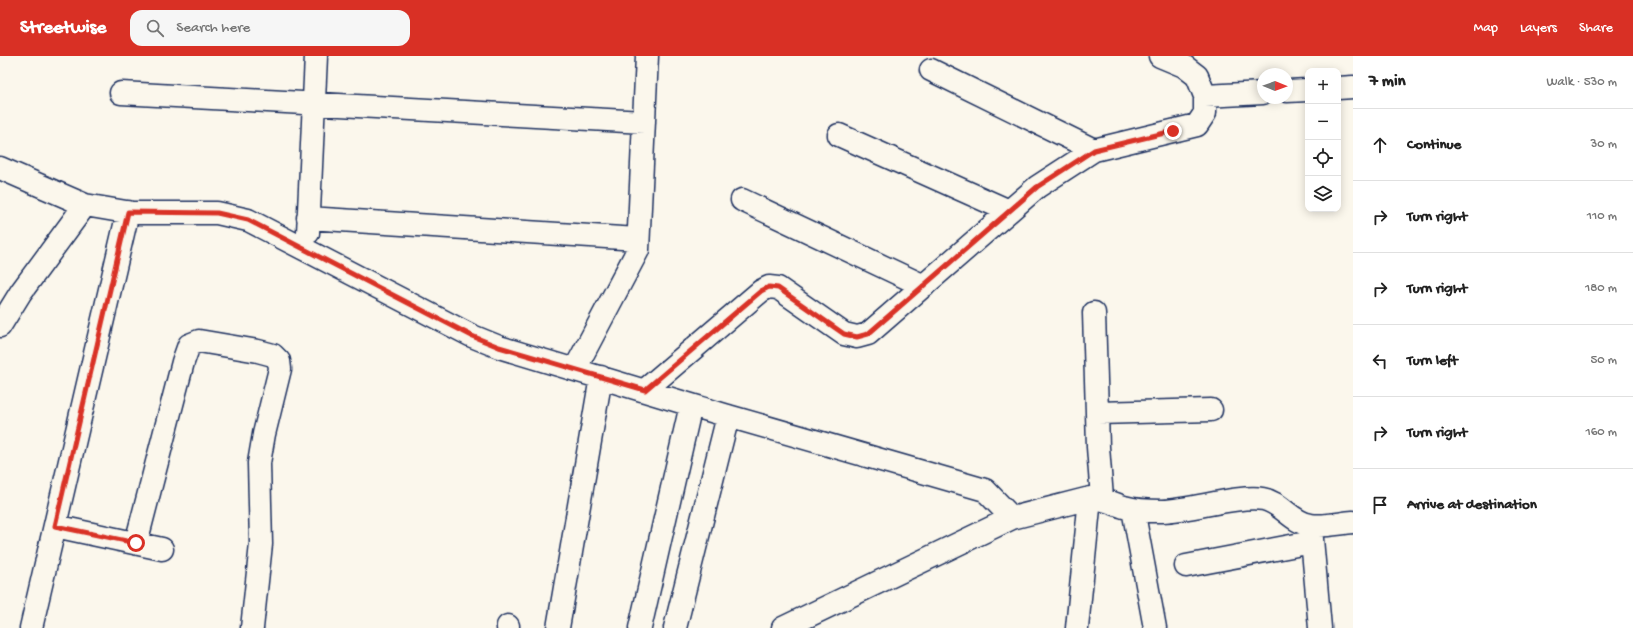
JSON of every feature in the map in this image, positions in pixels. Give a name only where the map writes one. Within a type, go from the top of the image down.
[{"type":"street","points":[[307,250],[316,56]]},
{"type":"street","points":[[575,369],[638,250],[647,56]]},
{"type":"street","points":[[645,390],[761,291],[769,287],[778,288],[844,334],[857,337],[868,334],[1037,187],[1094,150],[1196,125],[1205,113],[1205,96],[1197,76],[1184,66],[1160,56]]},
{"type":"street","points":[[932,70],[1094,150]]},
{"type":"street","points":[[1341,88],[1353,87]]},
{"type":"street","points":[[1293,91],[1305,90]]},
{"type":"street","points":[[121,93],[644,122]]},
{"type":"street","points":[[1205,96],[1257,93]]},
{"type":"street","points":[[839,135],[1009,211]]},
{"type":"street","points":[[0,168],[85,205],[128,212],[217,213],[248,220],[472,336],[499,347],[728,416],[985,490],[1012,518]]},
{"type":"street","points":[[742,200],[924,286]]},
{"type":"street","points":[[0,326],[21,292],[85,205]]},
{"type":"street","points":[[30,628],[128,212]]},
{"type":"street","points":[[308,218],[638,238]]},
{"type":"street","points":[[1077,628],[1096,498],[1098,413],[1094,313]]},
{"type":"street","points":[[136,543],[183,362],[189,345],[199,341],[273,355],[279,361],[280,369],[258,463],[261,544],[252,628]]},
{"type":"street","points":[[558,628],[601,377]]},
{"type":"street","points":[[640,628],[691,405]]},
{"type":"street","points":[[1098,413],[1211,410]]},
{"type":"street","points":[[675,628],[728,416]]},
{"type":"street","points":[[783,628],[1012,518],[1096,498],[1133,509],[1166,511],[1238,500],[1262,499],[1269,501],[1299,521],[1311,534],[1320,628]]},
{"type":"street","points":[[1133,509],[1155,628]]},
{"type":"street","points":[[1186,566],[1353,522]]},
{"type":"street","points":[[55,526],[162,549]]},
{"type":"route","points":[[136,543],[55,526],[128,212],[217,213],[248,220],[472,336],[499,347],[645,390],[761,291],[769,287],[778,288],[844,334],[857,337],[868,334],[1037,187],[1094,150],[1173,131]]}]
